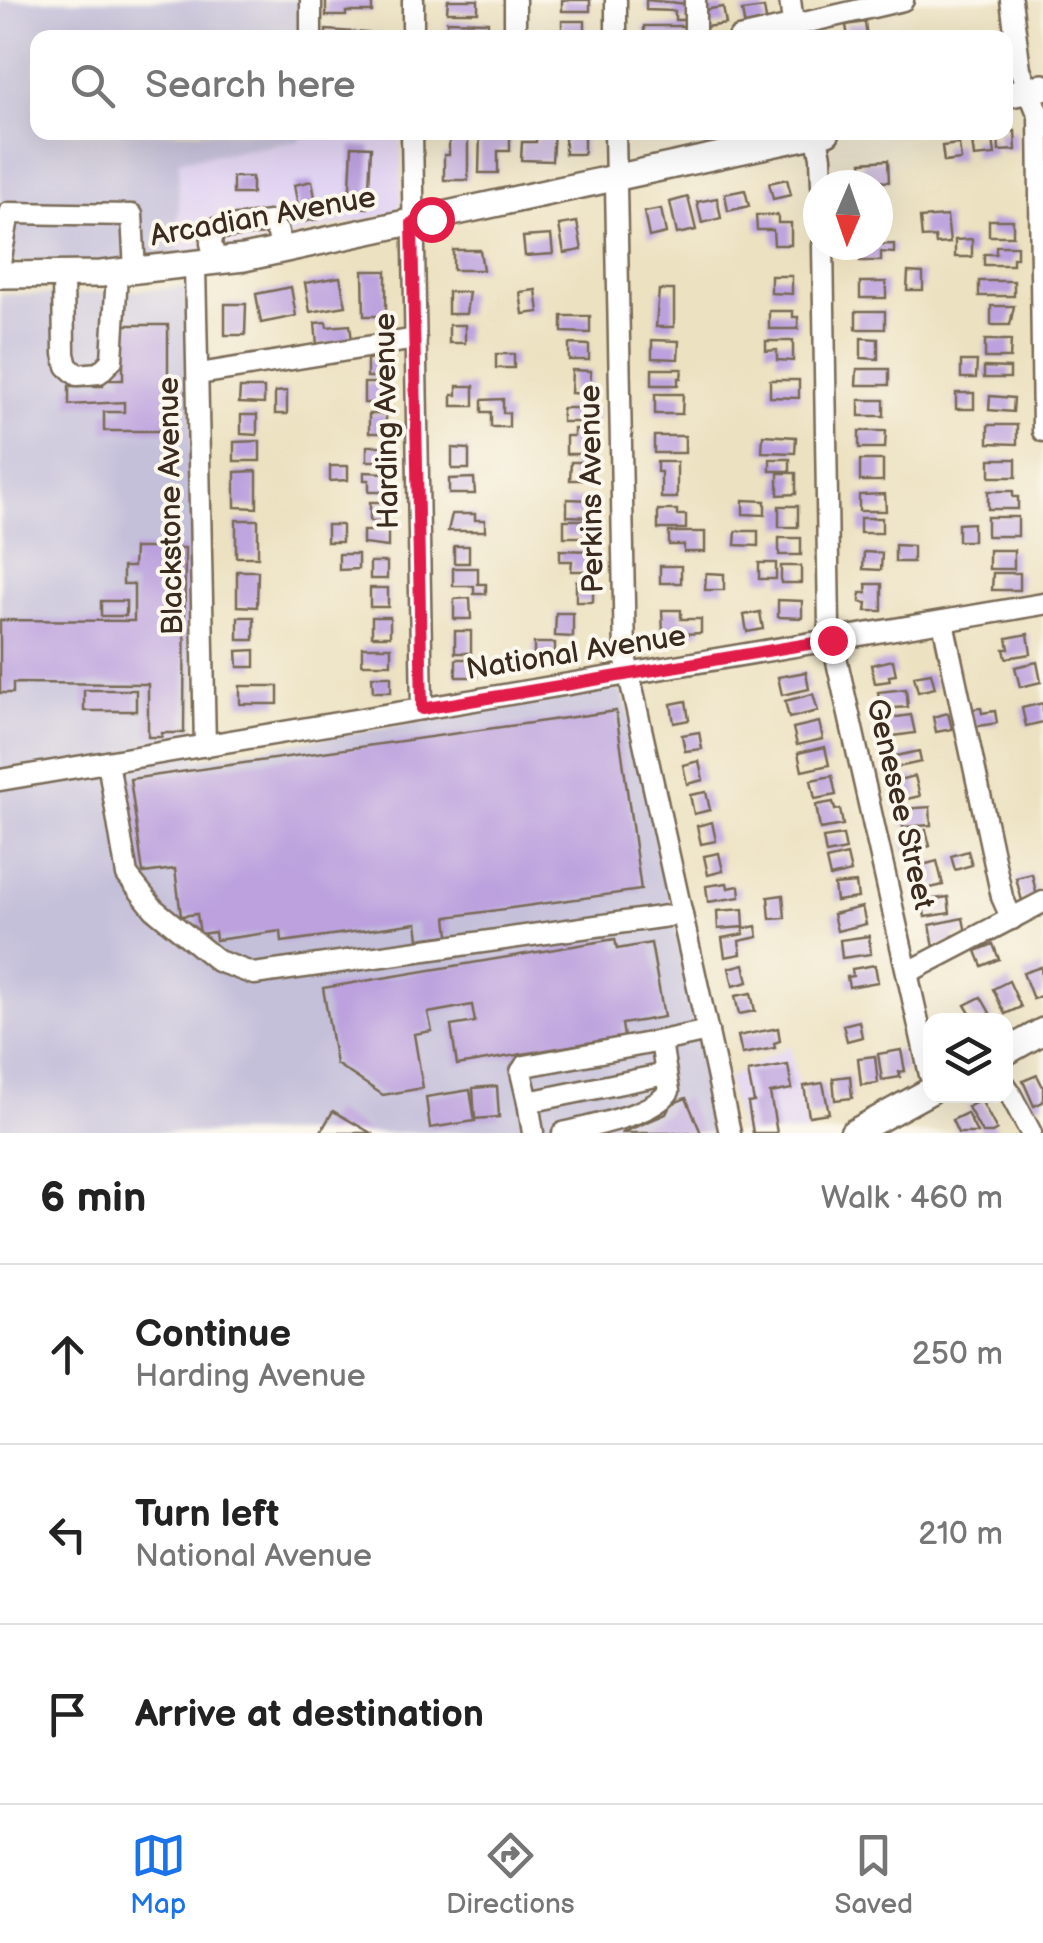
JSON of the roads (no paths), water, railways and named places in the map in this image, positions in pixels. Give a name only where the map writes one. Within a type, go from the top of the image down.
[{"type":"main road","name":"Arcadian Avenue","points":[[0,275],[126,272],[205,264],[788,140]]},
{"type":"main road","points":[[1013,1048],[1043,1032]]},
{"type":"main road","points":[[853,1133],[923,1095]]},
{"type":"street","points":[[311,0],[311,30]]},
{"type":"street","points":[[413,0],[413,30]]},
{"type":"street","points":[[515,0],[515,30]]},
{"type":"street","points":[[616,0],[616,30]]},
{"type":"street","points":[[694,30],[695,0]]},
{"type":"street","points":[[790,0],[794,30]]},
{"type":"street","points":[[795,30],[802,21],[903,0]]},
{"type":"street","points":[[1010,0],[1020,70],[1039,116],[1043,431]]},
{"type":"street","name":"Harding Avenue","points":[[412,140],[422,709]]},
{"type":"street","name":"Perkins Avenue","points":[[615,140],[627,675],[730,1133]]},
{"type":"street","points":[[820,140],[821,170]]},
{"type":"street","points":[[0,263],[4,213],[132,215],[112,360],[99,374],[76,375],[67,366],[63,275]]},
{"type":"street","name":"Genesee Street","points":[[823,260],[832,640],[923,1044]]},
{"type":"street","name":"Blackstone Avenue","points":[[205,264],[200,374],[205,746]]},
{"type":"street","points":[[200,374],[416,339]]},
{"type":"street","name":"National Avenue","points":[[0,780],[1043,604]]},
{"type":"street","points":[[942,622],[1002,896],[1012,919]]},
{"type":"street","points":[[108,762],[126,874],[154,909],[218,961],[254,974],[682,914]]},
{"type":"street","points":[[907,973],[1043,902]]},
{"type":"street","points":[[533,1133],[522,1072],[525,1066],[708,1031]]},
{"type":"street","points":[[563,1133],[627,1116],[665,1098],[669,1092],[661,1041]]},
{"type":"street","points":[[528,1102],[666,1074]]},
{"type":"street","points":[[1013,1099],[1031,1133]]}]
